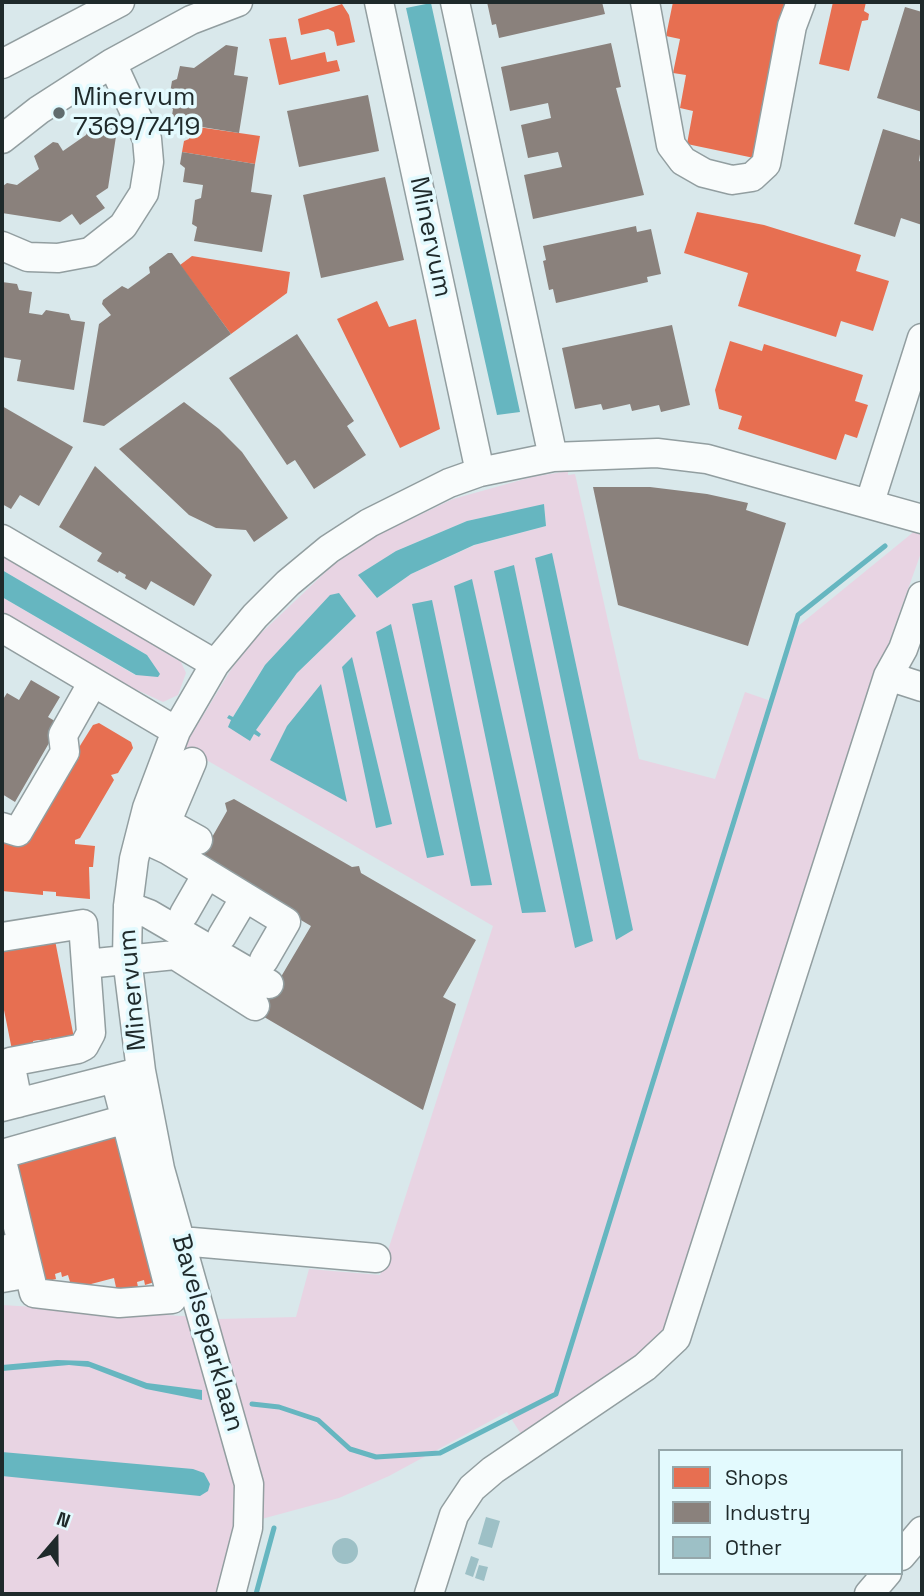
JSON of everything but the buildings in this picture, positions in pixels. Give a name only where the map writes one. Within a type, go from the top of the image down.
[{"type":"street","points":[[2,64],[120,2]]},
{"type":"street","points":[[2,139],[39,110],[112,63],[191,20],[238,2]]},
{"type":"street","name":"Minervum","points":[[379,2],[480,472]]},
{"type":"street","points":[[455,2],[553,457]]},
{"type":"street","points":[[645,2],[671,145],[683,161],[704,173],[732,180],[752,177],[766,164],[792,26],[801,2]]},
{"type":"street","points":[[2,246],[28,257],[58,258],[90,252],[123,226],[144,193],[149,162],[147,139],[112,63]]},
{"type":"street","points":[[870,502],[922,338]]},
{"type":"street","name":"Minervum","points":[[6,1105],[128,1075],[128,906],[151,823],[161,765],[176,731],[215,664],[255,616],[329,549],[406,502],[480,472],[553,457],[644,453],[707,459],[870,502],[922,519]]},
{"type":"street","points":[[2,539],[215,664]]},
{"type":"street","points":[[429,1594],[454,1515],[471,1488],[493,1470],[645,1367],[676,1338],[888,676],[903,649],[922,596]]},
{"type":"street","points":[[2,628],[176,731]]},
{"type":"street","points":[[888,676],[922,687]]},
{"type":"street","points":[[2,827],[18,832],[65,752],[63,735],[93,682]]},
{"type":"street","points":[[151,823],[192,762]]},
{"type":"street","points":[[151,823],[198,840]]},
{"type":"street","points":[[151,823],[207,874],[286,922],[263,983]]},
{"type":"street","points":[[184,914],[207,874]]},
{"type":"street","points":[[222,936],[245,897]]},
{"type":"street","points":[[128,906],[149,914],[263,983]]},
{"type":"street","points":[[2,937],[83,924],[91,1033],[88,1041],[78,1049],[10,1062],[6,1105]]},
{"type":"street","points":[[86,964],[175,955],[263,983]]},
{"type":"street","points":[[2,1161],[34,1293],[120,1303],[172,1299],[126,1119],[128,1075]]},
{"type":"street","name":"Bavelseparklaan","points":[[128,1075],[160,1168],[248,1484],[248,1528],[231,1594]]},
{"type":"street","points":[[2,1154],[126,1119]]},
{"type":"street","points":[[2,1211],[19,1275],[2,1278]]},
{"type":"street","points":[[181,1241],[376,1258]]},
{"type":"street","points":[[903,1554],[922,1531]]},
{"type":"street","points":[[869,1594],[885,1575]]},
{"type":"shaded area","points":[[568,471],[568,475],[575,474],[639,759],[715,779],[745,692],[771,701],[797,627],[916,530],[922,532],[922,550],[888,645],[668,1325],[653,1347],[521,1434],[507,1412],[389,1476],[339,1498],[258,1520],[260,1487],[218,1319],[296,1317],[309,1269],[380,1275],[493,926],[184,747],[232,668],[258,636],[333,565],[378,535],[453,499],[532,477]],"holes":[[[544,505],[546,526],[475,545],[411,574],[377,598],[359,576],[396,551],[467,521]],[[356,616],[297,673],[255,731],[259,736],[254,734],[250,741],[231,720],[265,665]]]},
{"type":"shaded area","points":[[2,549],[162,643],[159,649],[181,662],[186,673],[178,695],[163,702],[135,689],[131,694],[2,618],[2,597],[135,675],[159,674],[147,655],[2,570]]},
{"type":"shaded area","points":[[2,1305],[198,1317],[240,1504],[222,1594],[2,1594]]},
{"type":"water","points":[[431,3],[520,412],[497,415],[406,8]]},
{"type":"water","points":[[544,504],[546,526],[474,545],[411,574],[377,598],[358,575],[396,551],[467,521]]},
{"type":"water","points":[[552,553],[633,930],[616,940],[535,558]]},
{"type":"water","points":[[514,565],[593,941],[575,948],[494,571]]},
{"type":"water","points":[[2,570],[147,655],[160,674],[158,677],[136,675],[2,597]]},
{"type":"water","points":[[472,579],[546,912],[522,913],[454,586]]},
{"type":"water","points":[[339,593],[356,616],[297,673],[256,730],[261,734],[259,737],[254,734],[250,741],[228,727],[231,720],[227,718],[229,715],[233,717],[265,665],[330,595]]},
{"type":"water","points":[[432,600],[492,885],[471,886],[412,604]]},
{"type":"water","points":[[391,624],[444,855],[427,858],[376,632]]},
{"type":"water","points":[[352,657],[392,824],[376,828],[342,667]]},
{"type":"water","points":[[321,684],[347,802],[270,760],[287,726]]},
{"type":"water","points":[[57,1360],[88,1361],[147,1383],[202,1390],[202,1400],[146,1389],[89,1367],[69,1365],[2,1371],[2,1365]]},
{"type":"water","points":[[2,1452],[193,1469],[204,1473],[210,1484],[208,1491],[200,1496],[2,1476]]},
{"type":"waterway","points":[[252,1404],[279,1407],[318,1420],[350,1449],[376,1457],[440,1453],[556,1394],[798,615],[885,546]]},
{"type":"waterway","points":[[256,1594],[274,1528]]},
{"type":"place","name":"Minervum 7369/7419","points":[[59,113]]}]
